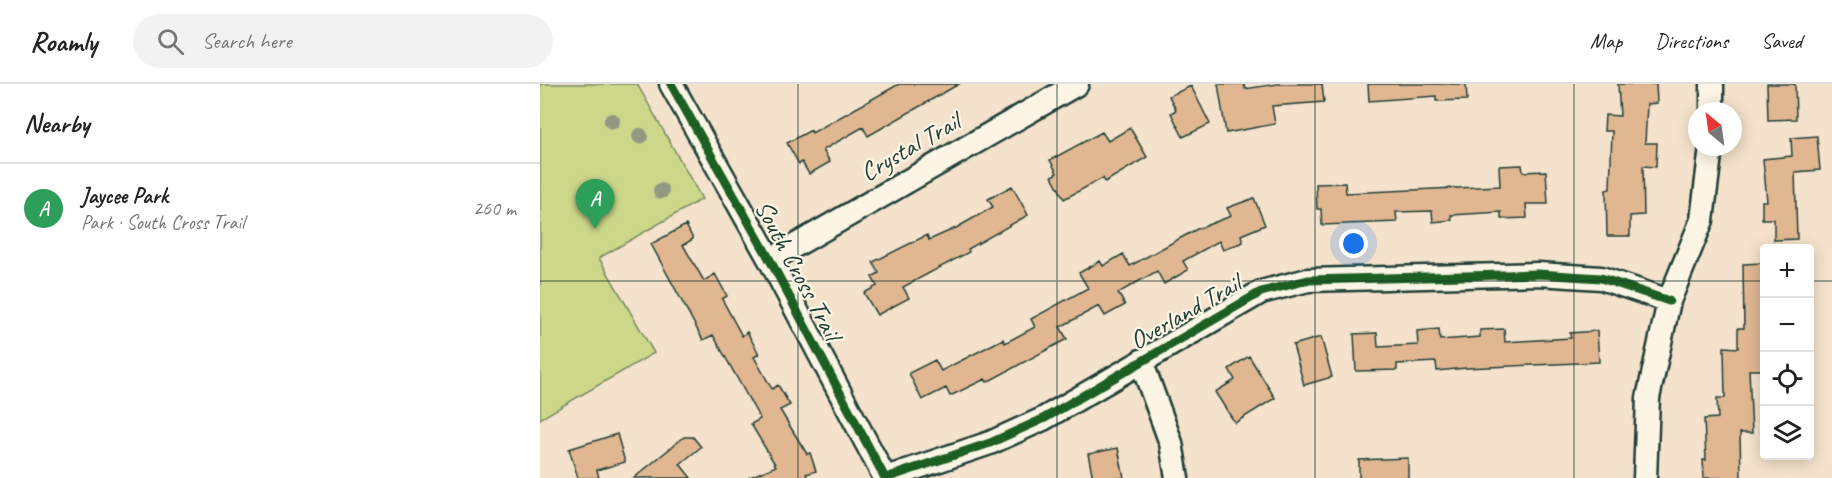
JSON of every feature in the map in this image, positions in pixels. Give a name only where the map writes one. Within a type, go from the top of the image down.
[{"type":"street","name":"South Cross Trail","points":[[671,84],[770,260],[885,478]]},
{"type":"street","name":"Crystal Trail","points":[[770,260],[1077,84]]},
{"type":"street","points":[[1712,84],[1712,102]]},
{"type":"street","points":[[1646,478],[1648,398],[1669,300],[1702,220],[1711,156]]},
{"type":"street","name":"Overland Trail","points":[[885,478],[990,443],[1043,419],[1261,292],[1308,280],[1538,274],[1601,278],[1669,300]]},
{"type":"street","points":[[1141,361],[1171,443],[1177,478]]},
{"type":"green space","points":[[540,84],[637,84],[702,199],[599,258],[654,353],[540,419]]},
{"type":"building","points":[[899,84],[959,84],[868,136],[863,127],[823,150],[830,162],[809,174],[802,162],[799,164],[787,143],[811,130],[812,133]]},
{"type":"building","points":[[1218,84],[1244,84],[1245,89],[1277,84],[1322,84],[1324,102],[1272,106],[1275,124],[1226,133]]},
{"type":"building","points":[[1368,84],[1466,84],[1467,100],[1436,101],[1436,96],[1369,101]]},
{"type":"building","points":[[1618,84],[1656,84],[1657,103],[1647,104],[1645,143],[1657,143],[1656,167],[1643,166],[1644,215],[1630,216],[1630,236],[1607,236],[1606,190],[1610,189],[1612,131],[1604,131],[1605,115],[1620,116]]},
{"type":"building","points":[[1767,84],[1795,84],[1796,119],[1768,120]]},
{"type":"building","points":[[1191,86],[1210,124],[1183,137],[1171,113],[1176,110],[1169,96]]},
{"type":"building","points":[[1130,128],[1147,157],[1105,182],[1103,178],[1064,199],[1052,176],[1057,173],[1050,160],[1102,132],[1108,141]]},
{"type":"building","points":[[1817,136],[1820,170],[1795,172],[1797,239],[1774,240],[1774,219],[1762,219],[1762,201],[1767,201],[1763,159],[1792,156],[1791,138]]},
{"type":"building","points":[[1522,165],[1523,172],[1546,171],[1548,204],[1526,204],[1527,218],[1501,219],[1501,212],[1451,215],[1452,220],[1433,222],[1432,211],[1396,212],[1397,222],[1322,225],[1321,209],[1317,209],[1316,184],[1345,183],[1346,193],[1500,186],[1499,166]]},
{"type":"building","points":[[1012,186],[1028,215],[968,249],[969,252],[903,287],[909,298],[877,315],[864,293],[877,286],[872,277],[879,273],[873,262],[927,235],[929,240],[956,228],[993,207],[988,199]]},
{"type":"building","points":[[1254,198],[1265,225],[1241,235],[1243,242],[1223,250],[1219,241],[1183,261],[1188,270],[1164,284],[1157,271],[1118,293],[1125,305],[1105,316],[1099,306],[1060,327],[1067,339],[987,382],[985,379],[950,396],[946,388],[922,400],[909,373],[935,360],[941,371],[1003,339],[1005,343],[1035,327],[1031,319],[1088,288],[1079,273],[1100,261],[1103,266],[1123,254],[1130,266],[1197,229],[1231,216],[1227,208]]},
{"type":"building","points":[[686,225],[693,239],[683,245],[704,281],[715,274],[727,296],[722,299],[742,336],[747,332],[759,354],[754,357],[772,389],[778,385],[790,405],[780,410],[807,454],[810,453],[816,471],[806,474],[808,478],[748,478],[776,466],[751,424],[760,419],[713,335],[703,340],[651,244]]},
{"type":"building","points":[[1760,263],[1760,370],[1749,370],[1752,433],[1740,433],[1741,478],[1704,478],[1703,460],[1706,460],[1704,419],[1718,418],[1717,398],[1725,398],[1724,347],[1738,348],[1738,328],[1744,328],[1743,264]]},
{"type":"building","points":[[1439,329],[1440,340],[1480,337],[1480,330],[1504,329],[1505,342],[1571,338],[1570,333],[1597,331],[1599,362],[1437,371],[1436,362],[1397,364],[1397,370],[1356,371],[1354,334],[1377,333],[1378,347],[1418,345],[1417,331]]},
{"type":"building","points":[[1321,337],[1332,377],[1304,385],[1293,345]]},
{"type":"building","points":[[1249,356],[1275,398],[1235,423],[1215,392],[1235,380],[1229,369]]},
{"type":"building","points":[[617,434],[625,462],[597,470],[599,478],[578,478],[569,449]]},
{"type":"building","points":[[684,437],[693,437],[701,447],[680,464],[691,478],[634,478]]},
{"type":"building","points":[[1118,448],[1124,478],[1093,478],[1088,454]]},
{"type":"building","points":[[1408,458],[1408,478],[1359,478],[1359,460]]},
{"type":"cycle path","points":[[671,84],[770,260],[885,478]]},
{"type":"cycle path","points":[[886,478],[990,443],[1043,419],[1261,292],[1308,280],[1538,274],[1601,278],[1669,301]]},
{"type":"place","name":"Jaycee Park","points":[[595,229]]}]
